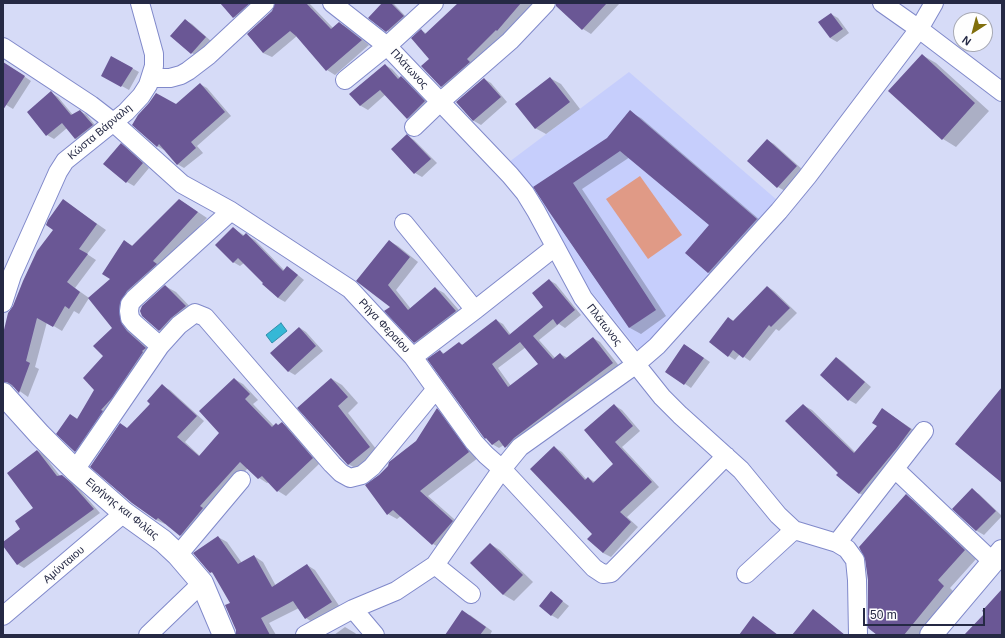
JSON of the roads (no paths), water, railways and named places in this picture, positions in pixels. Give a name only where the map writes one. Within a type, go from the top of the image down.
[{"type":"street","name":"Κώστα Βάρναλη","points":[[3,303],[12,275],[58,172],[65,161],[126,112],[141,96],[151,78],[154,66],[154,54],[140,3]]},
{"type":"street","points":[[151,78],[176,77],[188,71],[265,3]]},
{"type":"street","name":"Πλάτωνος","points":[[332,3],[387,46],[510,175],[525,193],[583,298],[662,397],[680,416],[741,470],[778,515],[794,530],[836,543],[847,549],[855,560],[858,635]]},
{"type":"street","points":[[345,80],[387,46],[434,3]]},
{"type":"street","points":[[414,127],[440,102],[510,41],[546,3]]},
{"type":"street","points":[[882,3],[1002,92]]},
{"type":"street","points":[[305,635],[353,609],[396,592],[435,565],[502,469],[520,447],[635,365],[657,346],[807,178],[919,29],[934,3]]},
{"type":"street","name":"Ρήγα Φεραίου","points":[[3,47],[64,86],[113,122],[182,184],[231,211],[350,289],[413,357],[474,442],[502,469],[594,568],[603,574],[612,573],[726,456]]},
{"type":"street","points":[[160,346],[130,318],[130,304],[231,211]]},
{"type":"street","points":[[404,223],[475,310]]},
{"type":"street","points":[[413,357],[555,247]]},
{"type":"street","points":[[75,470],[160,346],[179,325],[195,313],[205,317],[332,464],[341,473],[350,478],[362,475],[372,467],[436,389]]},
{"type":"street","name":"Ειρήνης και Φιλίας","points":[[3,394],[40,435],[75,470],[124,513],[162,541],[178,555],[202,583],[224,635]]},
{"type":"street","points":[[836,543],[924,432]]},
{"type":"street","points":[[895,469],[997,556],[931,635]]},
{"type":"street","points":[[178,555],[241,480]]},
{"type":"street","name":"Αμύνταιου","points":[[3,616],[124,513]]},
{"type":"street","points":[[746,574],[794,530]]},
{"type":"street","points":[[435,565],[471,594]]},
{"type":"street","points":[[148,635],[202,583]]},
{"type":"street","points":[[353,609],[375,635]]}]
